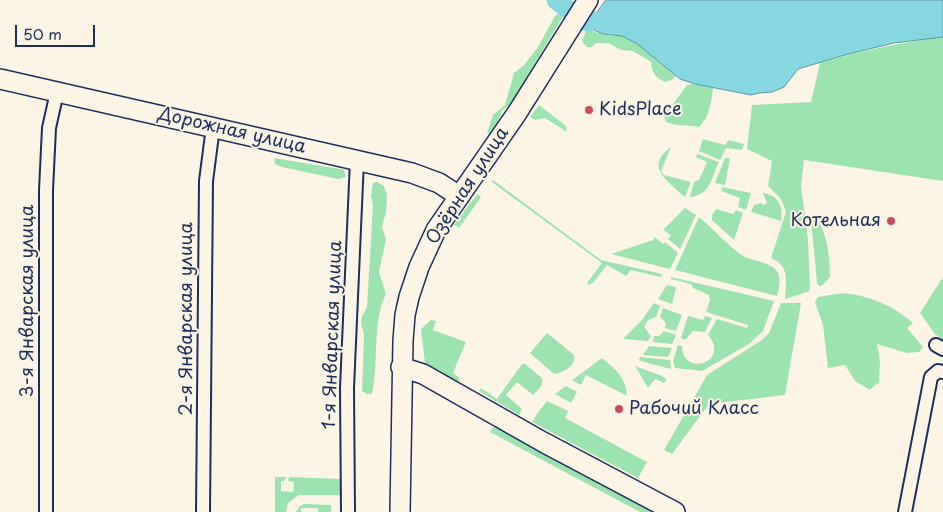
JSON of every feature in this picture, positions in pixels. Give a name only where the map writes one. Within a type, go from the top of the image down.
[{"type":"street","name":"Озёрная улица","points":[[400,512],[401,367],[405,315],[416,274],[434,235],[517,113],[588,0]]},
{"type":"street","name":"Дорожная улица","points":[[0,79],[425,177],[439,183],[459,196]]},
{"type":"street","name":"3-я Январская улица","points":[[46,512],[46,190],[48,128],[57,92]]},
{"type":"street","name":"2-я Январская улица","points":[[203,512],[206,181],[213,127]]},
{"type":"street","name":"1-я Январская улица","points":[[348,512],[347,388],[357,160]]},
{"type":"street","points":[[401,367],[423,374],[543,442],[675,512]]},
{"type":"street","points":[[905,512],[931,377],[938,371],[943,372]]},
{"type":"green space","points":[[560,13],[562,18],[510,105],[502,110],[494,128],[490,134],[487,133],[493,115],[505,105],[514,73],[524,65],[538,47],[555,16]]},
{"type":"green space","points":[[587,27],[595,32],[611,36],[622,36],[636,43],[676,76],[672,80],[665,82],[655,74],[651,62],[633,51],[621,50],[609,43],[596,43],[592,47],[587,47],[582,42]]},
{"type":"green space","points":[[943,37],[943,181],[804,160],[801,186],[808,240],[810,291],[785,299],[786,275],[781,265],[771,258],[786,212],[781,199],[768,186],[772,161],[747,149],[752,105],[811,102],[820,63],[881,47]]},
{"type":"green space","points":[[694,84],[713,88],[712,99],[703,123],[699,127],[666,122],[664,116],[687,85]]},
{"type":"green space","points":[[539,105],[566,126],[567,132],[545,118],[535,120],[530,117]]},
{"type":"green space","points":[[703,139],[725,145],[729,140],[744,144],[742,150],[726,148],[720,160],[699,151]]},
{"type":"green space","points":[[671,147],[661,171],[664,175],[691,182],[685,197],[666,180],[659,168],[659,161],[663,154]]},
{"type":"green space","points":[[697,154],[719,162],[706,190],[697,196],[690,197],[694,182],[699,180],[707,162],[696,157]]},
{"type":"green space","points":[[274,158],[344,170],[346,177],[338,179],[282,167],[275,164]]},
{"type":"green space","points":[[725,158],[730,158],[725,185],[715,183]]},
{"type":"green space","points":[[493,180],[601,260],[662,274],[661,277],[631,270],[626,276],[607,265],[593,283],[589,285],[587,283],[602,263],[492,182]]},
{"type":"green space","points":[[377,182],[384,186],[387,195],[386,212],[382,227],[386,239],[379,272],[386,294],[377,329],[372,394],[367,394],[362,391],[364,335],[361,322],[367,307],[373,204],[371,196],[373,183]]},
{"type":"green space","points":[[722,187],[751,193],[746,210],[738,207],[740,198],[721,191]]},
{"type":"green space","points":[[763,193],[773,196],[779,202],[782,211],[781,221],[751,212],[754,205],[767,203]]},
{"type":"green space","points":[[477,194],[481,197],[459,228],[454,225]]},
{"type":"green space","points":[[685,208],[696,215],[680,249],[668,239],[671,235],[663,230]]},
{"type":"green space","points":[[716,209],[733,214],[736,210],[743,213],[734,240],[712,220],[712,215]]},
{"type":"green space","points":[[699,217],[744,257],[768,264],[776,270],[779,279],[777,296],[675,270]]},
{"type":"green space","points":[[811,219],[818,220],[829,255],[830,277],[823,285],[819,286],[817,283]]},
{"type":"green space","points":[[655,237],[663,244],[665,242],[678,253],[670,269],[611,254],[653,240]]},
{"type":"green space","points":[[671,277],[774,301],[763,331],[749,344],[702,371],[675,368],[673,361],[678,345],[682,346],[684,356],[690,362],[704,363],[710,359],[714,353],[714,345],[708,335],[717,319],[747,328],[748,325],[706,312],[710,300],[709,295],[693,288],[691,284],[671,279]]},
{"type":"green space","points":[[943,277],[943,340],[935,334],[920,313]]},
{"type":"green space","points":[[667,285],[676,287],[672,304],[658,299]]},
{"type":"green space","points":[[843,293],[872,299],[898,311],[913,323],[907,328],[923,347],[919,352],[907,353],[877,344],[880,361],[879,382],[870,390],[855,381],[845,365],[828,368],[823,325],[815,302],[818,297]]},
{"type":"green space","points":[[654,303],[660,306],[656,317],[648,320],[644,327],[651,336],[648,341],[623,339],[642,320]]},
{"type":"green space","points":[[781,303],[801,303],[785,395],[709,404],[672,454],[664,450],[707,375],[762,340],[769,333]]},
{"type":"green space","points":[[663,308],[682,315],[676,331],[665,328],[666,323],[660,317]]},
{"type":"green space","points":[[688,316],[703,320],[705,316],[712,318],[705,332],[693,331],[685,340],[681,338]]},
{"type":"green space","points":[[431,320],[436,321],[433,330],[466,342],[453,373],[459,378],[458,383],[425,363],[421,329]]},
{"type":"green space","points":[[664,331],[676,335],[672,344],[653,342],[654,336],[659,336]]},
{"type":"green space","points":[[547,333],[574,355],[571,365],[565,370],[554,374],[530,353]]},
{"type":"green space","points":[[649,346],[672,348],[668,357],[643,355]]},
{"type":"green space","points":[[640,357],[670,360],[671,369],[639,360]]},
{"type":"green space","points":[[602,358],[622,379],[627,396],[586,375],[581,385],[572,380]]},
{"type":"green space","points":[[522,364],[525,364],[542,378],[542,383],[533,395],[517,382],[506,395],[522,409],[519,415],[479,391],[481,388],[497,399]]},
{"type":"green space","points":[[635,366],[662,376],[666,381],[664,383],[655,379],[648,388]]},
{"type":"green space","points":[[566,386],[577,392],[571,403],[555,394]]},
{"type":"green space","points":[[547,401],[568,411],[565,418],[647,462],[638,478],[532,422]]},
{"type":"green space","points":[[499,426],[658,512],[640,512],[490,432],[492,428]]},
{"type":"green space","points":[[275,477],[286,477],[284,481],[281,481],[281,491],[293,492],[294,482],[288,481],[289,477],[342,479],[342,495],[299,495],[288,503],[286,512],[275,512]]},
{"type":"green space","points":[[304,504],[331,505],[331,512],[318,512],[318,508],[301,508],[301,512],[296,512]]},
{"type":"water","points":[[606,0],[943,0],[943,37],[894,43],[798,69],[784,87],[772,92],[751,95],[695,84],[680,79],[636,43],[622,36],[603,34],[587,27]]},
{"type":"waterway","points":[[556,0],[571,12]]},
{"type":"waterway","points":[[587,22],[592,20]]},
{"type":"place","name":"KidsPlace","points":[[589,110]]},
{"type":"place","name":"Котельная","points":[[891,221]]},
{"type":"place","name":"Рабочий Класс","points":[[619,409]]}]
